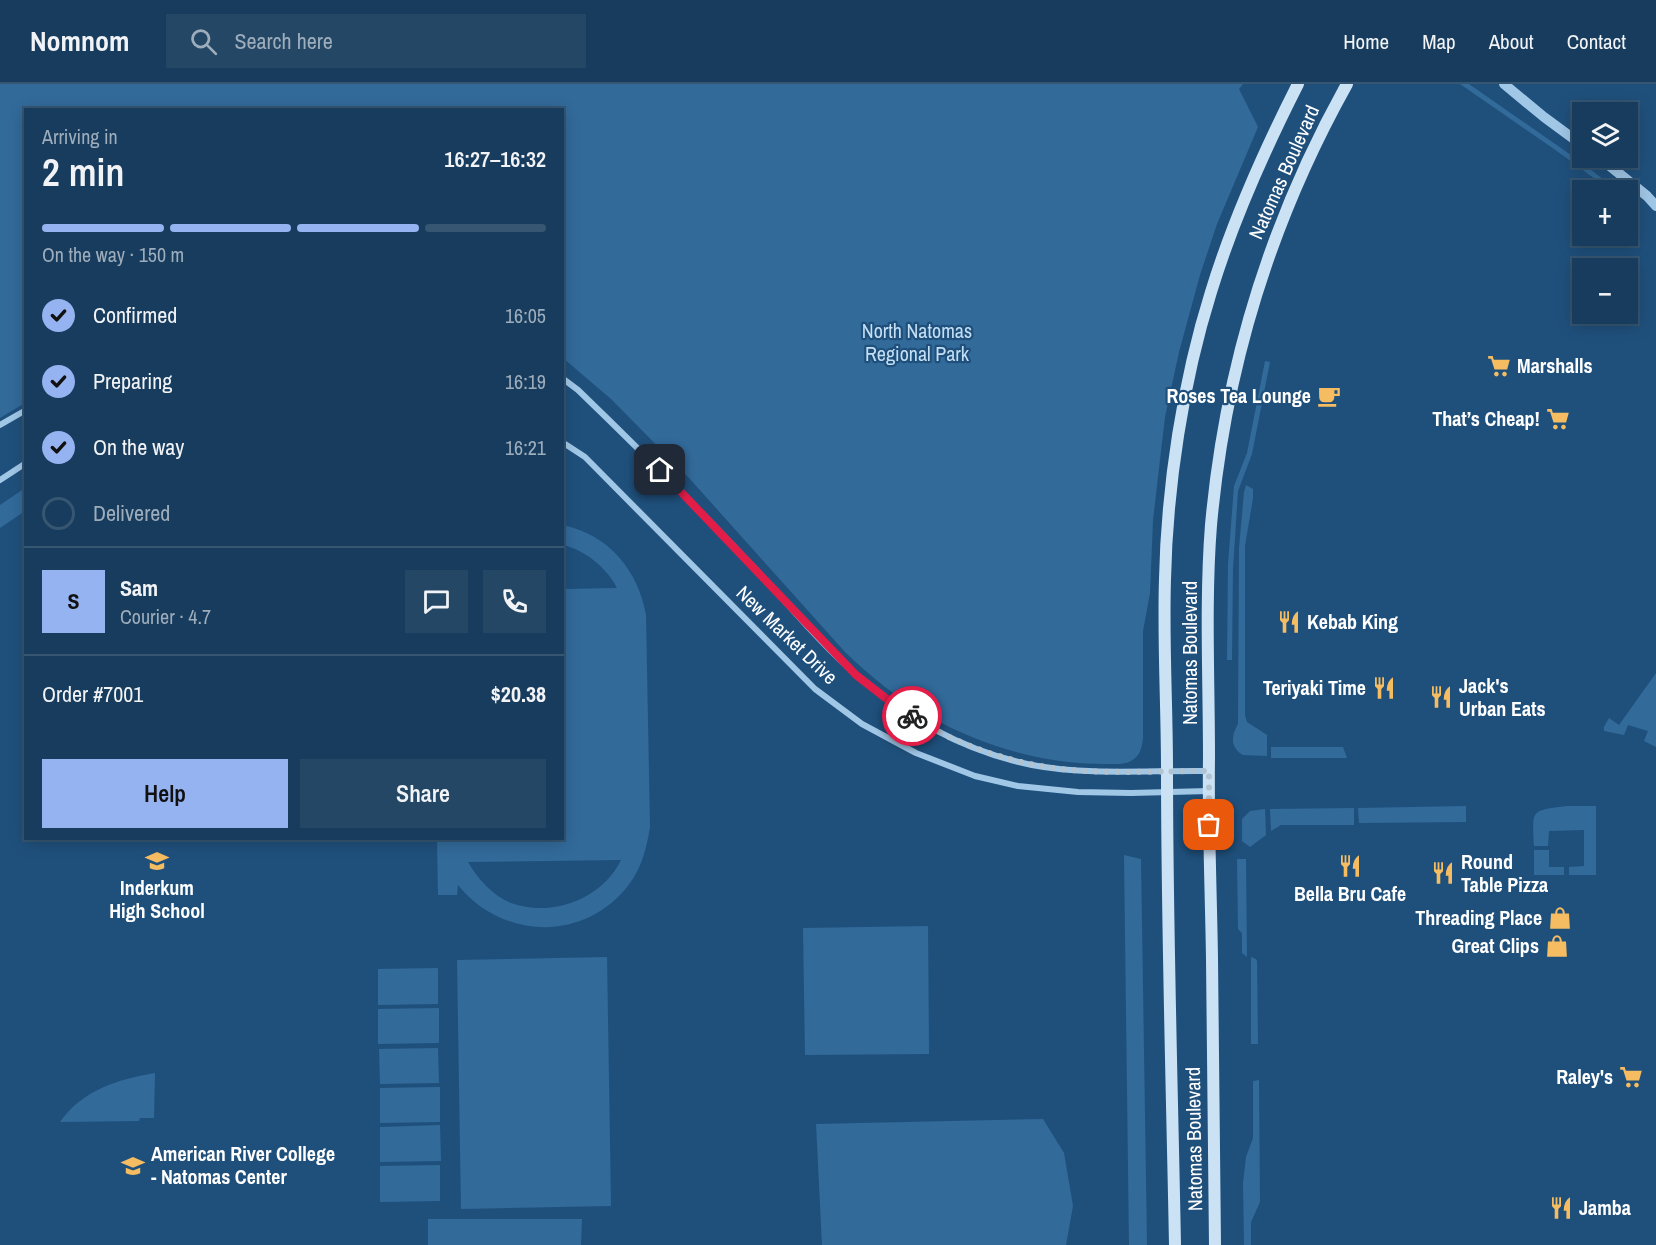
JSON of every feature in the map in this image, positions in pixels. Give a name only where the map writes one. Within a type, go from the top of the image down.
[{"type":"main road","name":"Natomas Boulevard","points":[[1175,1245],[1165,579],[1174,469],[1187,392],[1203,320],[1230,237],[1273,134],[1298,84]]},
{"type":"main road","name":"Natomas Boulevard","points":[[1215,1245],[1209,791],[1209,588],[1211,528],[1220,446],[1243,338],[1269,254],[1318,138],[1347,84]]},
{"type":"street","points":[[1504,84],[1572,138]]},
{"type":"street","points":[[1612,168],[1656,206]]},
{"type":"street","name":"New Market Drive","points":[[564,380],[578,390],[677,486],[856,675],[892,703],[932,729],[977,749],[1032,764],[1083,771],[1209,771]]},
{"type":"street","points":[[0,425],[24,411]]},
{"type":"street","name":"New Market Drive","points":[[564,443],[585,457],[815,689],[862,724],[916,753],[975,776],[1018,786],[1078,792],[1209,791]]},
{"type":"street","points":[[0,480],[24,464]]},
{"type":"green space","name":"North Natomas Regional Park","points":[[0,84],[1243,84],[1239,89],[1258,127],[1217,224],[1200,275],[1179,352],[1165,417],[1153,520],[1150,593],[1143,631],[1143,738],[1141,748],[1134,759],[1122,764],[1059,761],[1014,751],[949,727],[906,702],[845,652],[689,478],[611,399],[564,359],[564,108],[24,108],[24,404],[0,418]]},
{"type":"green space","points":[[1460,84],[1469,84],[1572,156],[1572,162]]},
{"type":"green space","points":[[1580,168],[1589,168],[1604,180],[1596,180]]},
{"type":"green space","points":[[1265,361],[1270,362],[1252,454],[1238,491],[1233,569],[1232,660],[1227,660],[1228,564],[1234,486],[1247,453]]},
{"type":"green space","points":[[1246,485],[1253,489],[1253,498],[1245,546],[1245,715],[1247,722],[1267,735],[1267,756],[1243,755],[1233,741],[1238,724],[1239,548]]},
{"type":"green space","points":[[24,489],[24,512],[0,528],[0,505]]},
{"type":"green space","points":[[564,525],[594,537],[619,557],[636,583],[642,599],[646,615],[650,827],[646,849],[638,870],[630,883],[612,902],[591,916],[569,924],[545,927],[521,925],[498,917],[477,903],[458,885],[457,895],[438,895],[437,840],[564,840],[564,589],[617,588],[601,567],[571,547],[564,545]],"holes":[[[621,860],[602,885],[589,895],[574,902],[543,908],[527,907],[511,903],[498,896],[481,880],[468,862]]]},
{"type":"green space","points":[[1656,673],[1656,747],[1644,741],[1648,731],[1628,725],[1624,735],[1604,731],[1609,718],[1619,725]]},
{"type":"green space","points":[[1271,747],[1343,747],[1347,758],[1271,758]]},
{"type":"green space","points":[[1466,806],[1466,822],[1359,823],[1358,808]]},
{"type":"green space","points":[[1596,806],[1596,875],[1569,875],[1569,867],[1584,866],[1584,830],[1549,831],[1548,846],[1534,846],[1533,825],[1536,814],[1545,809]]},
{"type":"green space","points":[[1354,808],[1354,825],[1281,825],[1271,831],[1270,809]]},
{"type":"green space","points":[[1265,809],[1266,835],[1250,847],[1242,841],[1242,819],[1250,811]]},
{"type":"green space","points":[[1534,850],[1549,850],[1549,867],[1564,867],[1564,875],[1534,875]]},
{"type":"green space","points":[[1124,855],[1141,859],[1147,1245],[1129,1245]]},
{"type":"green space","points":[[1237,859],[1246,859],[1247,957],[1242,953],[1242,933],[1238,929]]},
{"type":"green space","points":[[928,926],[929,1054],[805,1055],[803,928]]},
{"type":"green space","points":[[607,957],[611,1206],[461,1209],[457,960]]},
{"type":"green space","points":[[1251,957],[1257,961],[1258,1044],[1251,1044]]},
{"type":"green space","points":[[438,968],[438,1004],[378,1005],[378,969]]},
{"type":"green space","points":[[439,1008],[439,1043],[378,1044],[378,1009]]},
{"type":"green space","points":[[438,1048],[439,1083],[380,1084],[379,1049]]},
{"type":"green space","points":[[155,1073],[154,1118],[140,1118],[139,1121],[60,1122],[69,1111],[90,1094],[115,1083]]},
{"type":"green space","points":[[1259,1080],[1260,1202],[1251,1222],[1251,1245],[1244,1245],[1243,1183],[1246,1157],[1253,1138],[1253,1081]]},
{"type":"green space","points":[[440,1087],[440,1122],[380,1123],[380,1088]]},
{"type":"green space","points":[[1043,1119],[1064,1153],[1073,1206],[1066,1245],[822,1245],[816,1124]]},
{"type":"green space","points":[[440,1125],[441,1161],[380,1162],[380,1127]]},
{"type":"green space","points":[[440,1165],[440,1201],[380,1202],[380,1166]]},
{"type":"green space","points":[[428,1219],[582,1219],[581,1245],[428,1245]]},
{"type":"way so far","points":[[912,716],[932,729],[977,749],[1032,764],[1083,771],[1209,771],[1209,825]]},
{"type":"place","name":"Marshalls","points":[[1499,366]]},
{"type":"place","name":"Roses Tea Lounge","points":[[1329,396]]},
{"type":"place","name":"That’s Cheap!","points":[[1558,419]]},
{"type":"place","name":"Kebab King","points":[[1289,622]]},
{"type":"place","name":"Teriyaki Time","points":[[1384,688]]},
{"type":"place","name":"Jack's Urban Eats","points":[[1441,697]]},
{"type":"place","name":"Inderkum High School","points":[[157,861]]},
{"type":"place","name":"Bella Bru Cafe","points":[[1350,866]]},
{"type":"place","name":"Round Table Pizza","points":[[1443,873]]},
{"type":"place","name":"Threading Place","points":[[1560,918]]},
{"type":"place","name":"Great Clips","points":[[1557,946]]},
{"type":"place","name":"Raley's","points":[[1631,1077]]},
{"type":"place","name":"American River College - Natomas Center","points":[[133,1166]]},
{"type":"place","name":"Jamba","points":[[1561,1208]]},
{"type":"route","points":[[660,470],[856,675],[912,716]]}]
